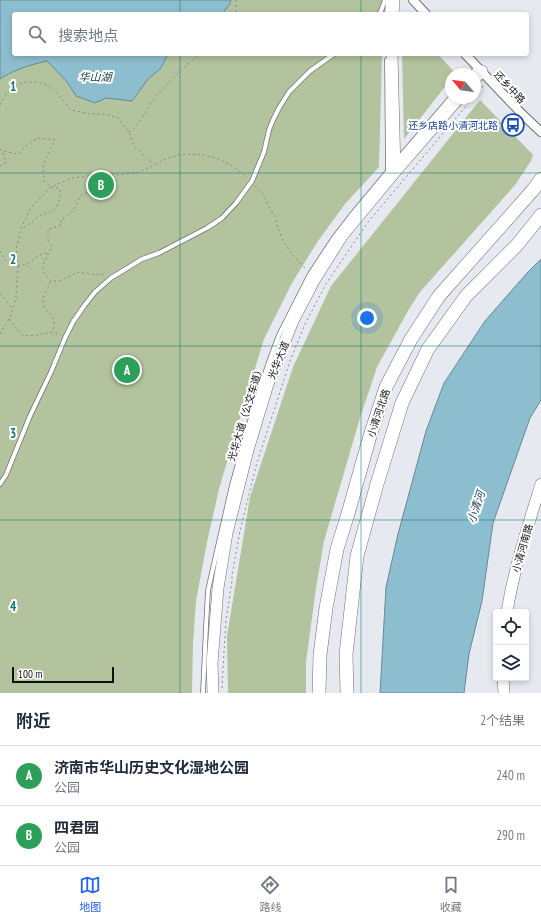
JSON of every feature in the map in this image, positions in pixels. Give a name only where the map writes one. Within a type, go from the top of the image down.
[{"type":"main road","points":[[393,12],[394,0]]},
{"type":"main road","points":[[392,56],[392,168]]},
{"type":"main road","name":"光华大道","points":[[213,693],[212,663],[218,588],[227,533],[248,450],[268,384],[293,321],[315,279],[342,236],[392,168],[453,104]]},
{"type":"main road","name":"小清河北路","points":[[319,693],[320,655],[325,616],[337,549],[386,387],[411,339],[439,296],[541,179]]},
{"type":"main road","name":"小清河北路","points":[[347,693],[346,654],[357,556],[377,484],[402,404],[428,349],[466,296],[517,245],[541,215]]},
{"type":"main road","name":"小清河南路","points":[[508,609],[517,565],[541,484]]},
{"type":"main road","points":[[503,681],[504,693]]},
{"type":"street","points":[[413,0],[424,12]]},
{"type":"street","name":"还乡中路","points":[[466,56],[475,68]]},
{"type":"street","name":"还乡中路","points":[[481,76],[541,132]]},
{"type":"lane","points":[[380,12],[385,0]]},
{"type":"lane","points":[[387,12],[388,0]]},
{"type":"lane","points":[[0,484],[11,465],[30,416],[65,338],[73,322],[84,306],[95,292],[111,278],[142,259],[166,249],[207,228],[222,218],[236,203],[252,181],[264,152],[269,130],[279,108],[289,92],[304,76],[331,56]]},
{"type":"lane","points":[[387,56],[392,168]]},
{"type":"lane","name":"光华大道（公交车道）","points":[[203,693],[208,591],[232,485],[253,410],[279,335],[310,274],[333,239],[353,213],[445,104]]},
{"type":"path","points":[[236,0],[236,12]]},
{"type":"path","points":[[129,132],[141,120],[163,88],[180,70],[200,56]]},
{"type":"path","points":[[0,105],[4,97],[14,87],[24,82],[38,82],[50,86],[71,110],[92,114],[105,114],[118,118],[129,132],[134,146],[153,164]]},
{"type":"path","points":[[222,693],[226,622],[232,575],[240,531],[256,466],[288,368],[305,324],[326,284],[368,222],[468,104]]},
{"type":"path","points":[[0,149],[18,154],[27,145],[38,138],[55,140],[43,164],[44,181],[51,187],[60,189],[60,197],[57,207],[50,213],[41,214],[21,229]]},
{"type":"path","points":[[0,166],[6,164],[3,151]]},
{"type":"path","points":[[0,334],[13,310],[16,298],[18,265],[16,249],[21,229],[31,207],[51,187],[72,178],[140,172],[166,158],[182,154],[205,155],[221,160],[237,169],[252,181],[272,212],[281,237],[292,253],[310,274]]},
{"type":"path","points":[[104,175],[94,189],[81,195],[75,209],[67,217],[61,219],[61,225],[48,229],[48,241],[52,246],[44,262],[43,272],[50,281],[59,282],[78,272],[96,275],[102,274],[111,278]]},
{"type":"path","points":[[0,251],[7,263],[18,265],[28,264],[40,255],[48,253]]},
{"type":"path","points":[[50,281],[43,299],[45,308],[54,317],[55,325],[53,332]]},
{"type":"path","points":[[0,294],[4,296],[13,310]]},
{"type":"path","points":[[9,319],[23,336],[53,332],[65,338]]},
{"type":"green space","points":[[0,0],[383,0],[383,12],[12,12],[12,56],[382,56],[379,167],[345,204],[318,241],[292,283],[264,339],[245,401],[219,489],[196,601],[192,693],[0,693]]},
{"type":"green space","points":[[402,56],[440,56],[451,68],[445,68],[445,87],[404,139]]},
{"type":"green space","points":[[481,101],[533,155],[531,161],[515,185],[420,292],[377,367],[360,418],[324,541],[306,662],[306,693],[228,693],[227,636],[250,497],[293,367],[331,286],[477,104],[481,104]]},
{"type":"water","name":"华山湖","points":[[0,0],[231,0],[230,4],[224,12],[12,12],[12,56],[167,56],[161,68],[148,79],[132,101],[106,98],[95,103],[76,96],[68,83],[47,61],[23,68],[0,79]]},
{"type":"water","name":"小清河","points":[[541,259],[541,400],[530,418],[493,523],[482,601],[469,654],[464,693],[380,693],[386,587],[398,534],[426,431],[444,383],[485,321]]},
{"type":"place","name":"还乡店路小清河北路","points":[[513,125]]},
{"type":"place","name":"四君园","points":[[101,185]]},
{"type":"place","name":"济南市华山历史文化湿地公园","points":[[127,370]]}]
